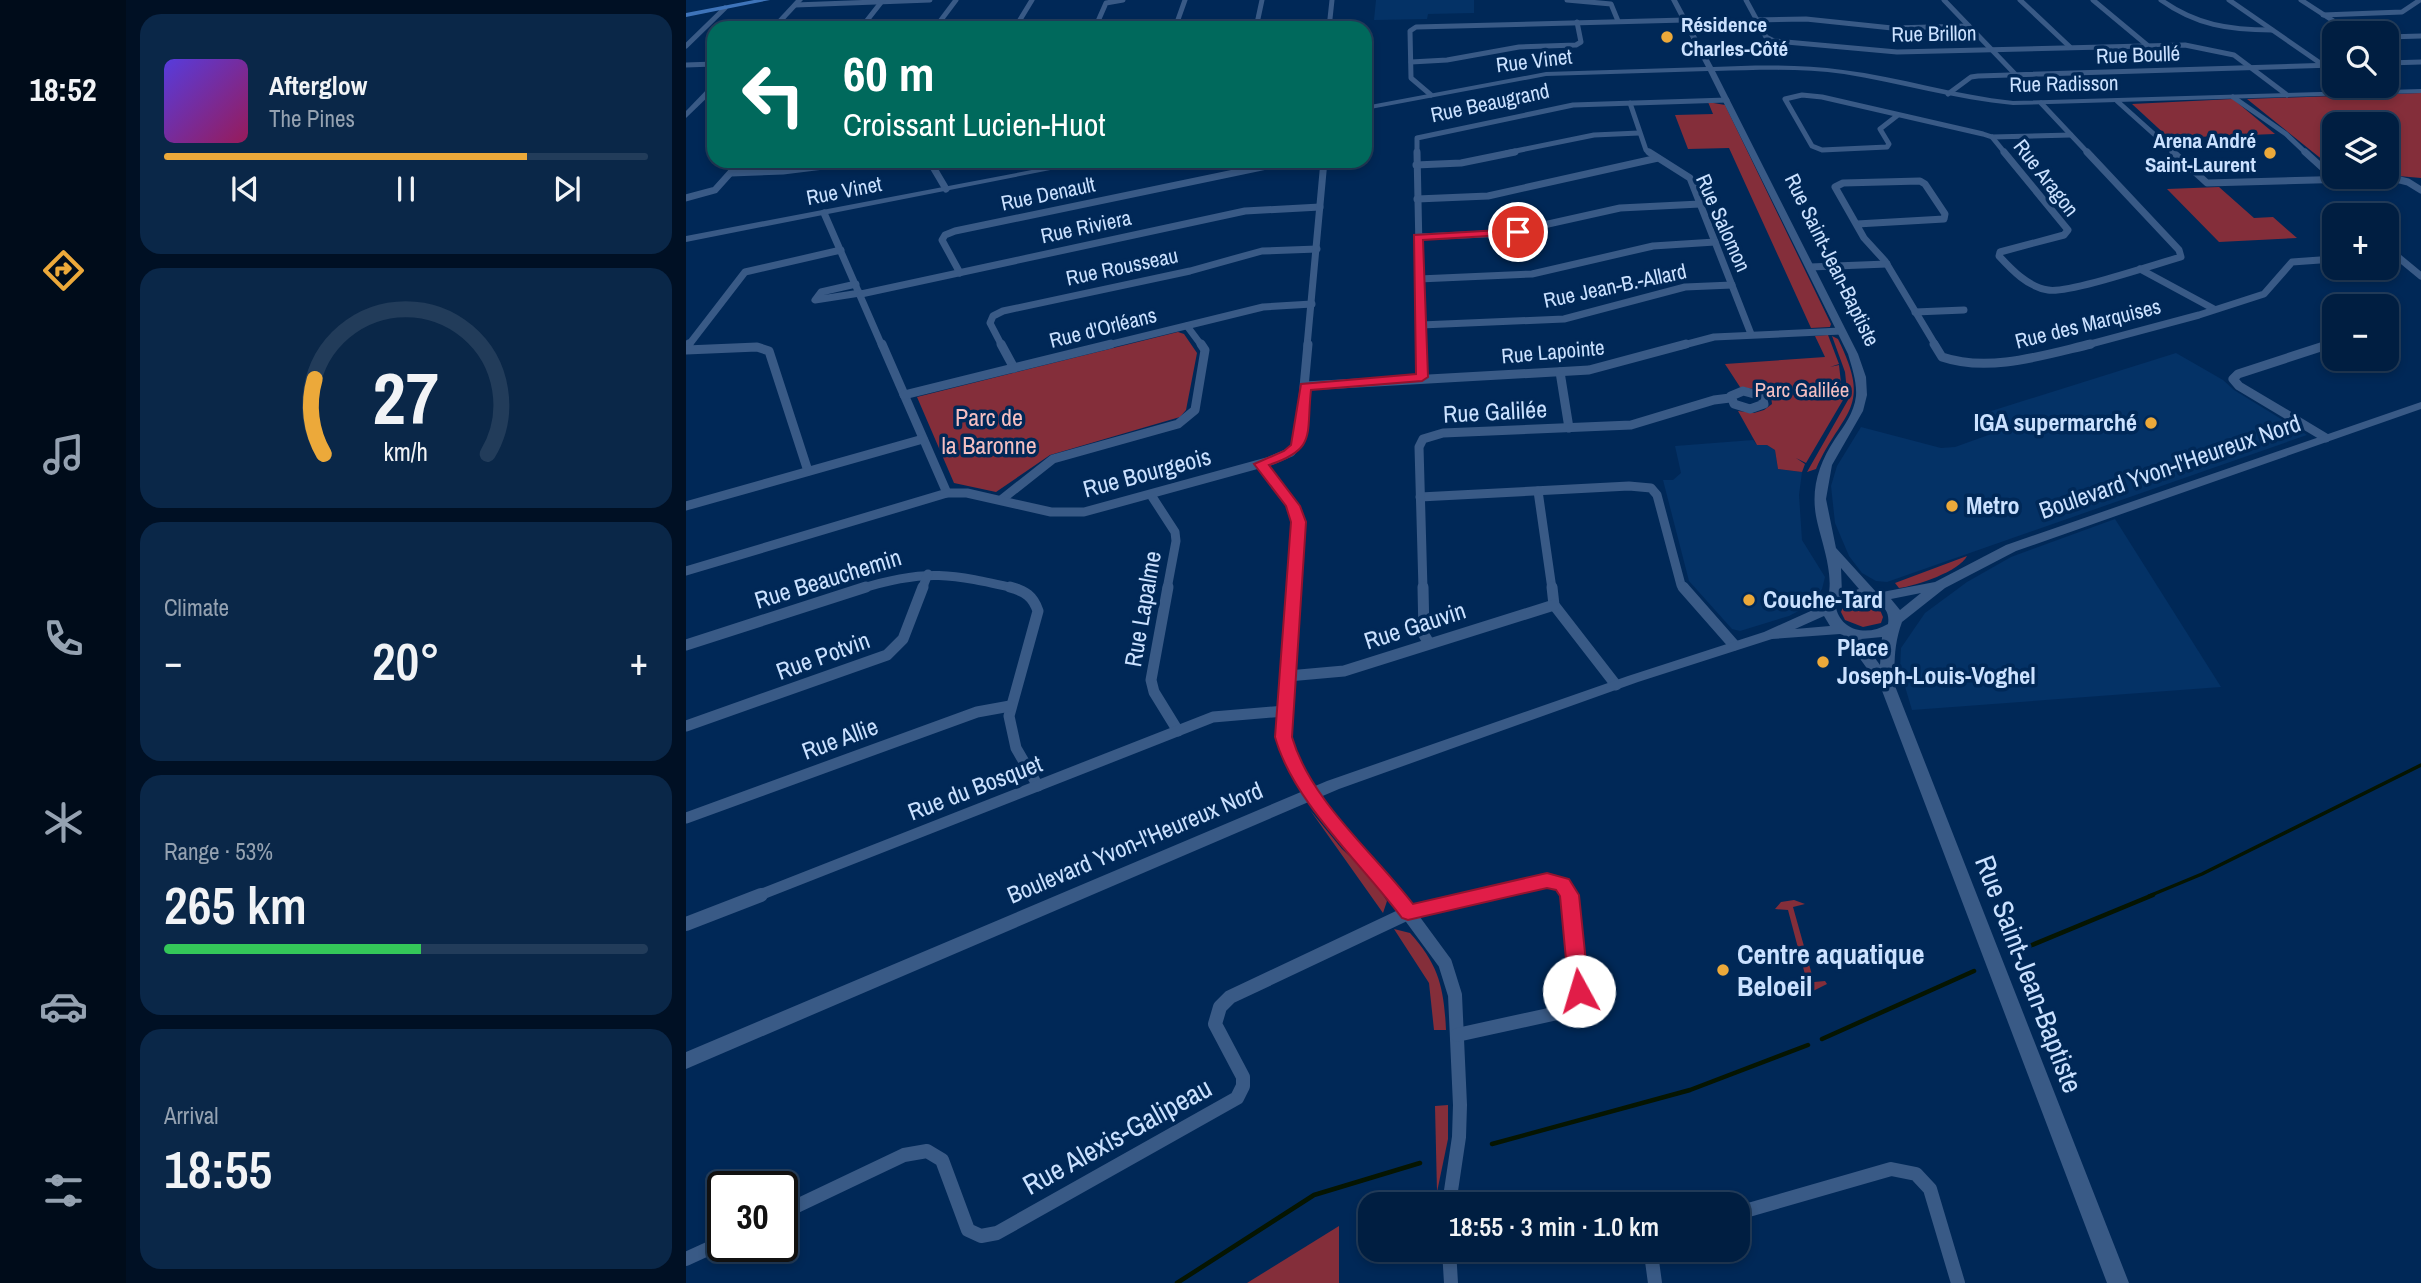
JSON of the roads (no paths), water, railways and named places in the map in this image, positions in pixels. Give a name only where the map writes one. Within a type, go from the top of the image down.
[{"type":"main road","points":[[686,15],[766,0]]},
{"type":"street","points":[[780,21],[797,3],[930,0]]},
{"type":"street","points":[[940,21],[956,0]]},
{"type":"street","points":[[1019,21],[1032,0]]},
{"type":"street","points":[[1098,21],[1107,4],[1123,0]]},
{"type":"street","points":[[1178,21],[1185,0]]},
{"type":"street","points":[[1258,21],[1262,0]]},
{"type":"street","points":[[1330,21],[1332,0]]},
{"type":"street","points":[[1567,0],[1611,4],[1618,21]]},
{"type":"street","name":"Rue Saint-Jean-Baptiste","points":[[1674,0],[1727,100],[1860,371],[1863,391],[1858,412],[1828,463],[1821,483],[1823,518],[1837,580],[1831,605]]},
{"type":"street","name":"Rue Brillon","points":[[1746,0],[1766,38],[1779,42],[1890,52],[2182,44],[2236,56],[2287,95]]},
{"type":"street","points":[[1944,0],[2015,74]]},
{"type":"street","points":[[2020,0],[2070,47]]},
{"type":"street","points":[[2093,0],[2147,45]]},
{"type":"street","points":[[2161,0],[2193,21],[2236,30],[2272,30]]},
{"type":"street","points":[[2229,0],[2322,64]]},
{"type":"street","points":[[2301,0],[2333,21]]},
{"type":"street","points":[[2323,15],[2403,12],[2420,0]]},
{"type":"street","points":[[867,21],[882,1]]},
{"type":"street","points":[[711,21],[724,8]]},
{"type":"street","points":[[1755,20],[1806,19],[1889,28],[1969,26]]},
{"type":"street","points":[[1431,95],[1413,81],[1411,30],[1418,26],[1685,20]]},
{"type":"street","points":[[1411,62],[1447,60],[1519,47],[1578,45],[1581,42],[1577,22]]},
{"type":"street","points":[[686,46],[707,25]]},
{"type":"street","points":[[2399,37],[2421,36]]},
{"type":"street","points":[[2399,63],[2421,62]]},
{"type":"street","points":[[686,65],[707,64]]},
{"type":"street","name":"Rue Boullé","points":[[1948,94],[1972,77],[2322,65]]},
{"type":"street","name":"Rue Radisson","points":[[1710,68],[1779,67],[1829,70],[1993,102],[2042,103],[2421,91]]},
{"type":"street","name":"Rue Vinet","points":[[1372,107],[1546,74],[1710,68]]},
{"type":"street","points":[[686,116],[707,95]]},
{"type":"street","points":[[1898,115],[1880,129],[1889,144],[1887,147],[1822,150],[1812,146],[1785,99],[1795,95],[1815,97],[1898,115],[1992,138],[2071,135]]},
{"type":"street","points":[[2233,97],[2286,134],[2322,168]]},
{"type":"street","name":"Rue Beaugrand","points":[[1422,377],[1415,141],[1424,135],[1569,105],[1727,100]]},
{"type":"street","points":[[2117,101],[2207,183],[2322,180]]},
{"type":"street","name":"Rue Salomon","points":[[1630,103],[1645,148],[1689,177],[1751,334]]},
{"type":"street","points":[[2042,103],[2182,252],[2178,258],[2140,269]]},
{"type":"street","points":[[1416,165],[1464,162],[1594,135],[1639,132]]},
{"type":"street","name":"Rue Aragon","points":[[1992,138],[2068,229],[2064,235],[1999,253],[2017,274],[2047,291],[2059,291],[2140,269]]},
{"type":"street","points":[[1417,200],[1492,195],[1658,158]]},
{"type":"street","points":[[686,198],[713,192],[735,168]]},
{"type":"street","points":[[731,173],[779,172],[804,168]]},
{"type":"street","points":[[934,168],[946,189]]},
{"type":"street","name":"Rue Vinet","points":[[686,239],[1056,168]]},
{"type":"street","name":"Rue Denault","points":[[960,273],[942,240],[945,235],[955,231],[1258,168]]},
{"type":"street","name":"Rue Bourgeois","points":[[686,571],[947,493],[964,492],[1051,512],[1098,510],[1289,454],[1298,446],[1323,168]]},
{"type":"street","points":[[2399,180],[2421,190]]},
{"type":"street","name":"Rue des Marquises","points":[[1857,224],[1936,221],[1946,216],[1922,182],[1838,184],[1836,188],[1865,239],[1887,264],[1944,359],[1963,365],[2002,363],[2101,342],[2214,309],[2269,291],[2281,280],[2287,265],[2292,262],[2322,260]]},
{"type":"street","points":[[1418,237],[1503,234],[1620,208],[1700,204]]},
{"type":"street","name":"Rue Riviera","points":[[859,290],[960,273],[1245,211],[1320,208]]},
{"type":"street","points":[[824,213],[947,493]]},
{"type":"street","points":[[1419,279],[1532,274],[1648,247],[1715,243]]},
{"type":"street","name":"Rue Rousseau","points":[[1014,368],[990,323],[1000,312],[1190,271],[1262,251],[1317,249]]},
{"type":"street","points":[[686,349],[745,272],[841,250]]},
{"type":"street","points":[[2399,258],[2421,276]]},
{"type":"street","points":[[1810,267],[1887,264]]},
{"type":"street","points":[[2140,269],[2214,309]]},
{"type":"street","name":"Rue Jean-B.-Allard","points":[[1421,325],[1564,319],[1688,287],[1732,285]]},
{"type":"street","name":"Rue d'Orléans","points":[[904,395],[1264,307],[1312,304]]},
{"type":"street","points":[[1915,312],[1964,310]]},
{"type":"street","points":[[1001,500],[1053,459],[1174,425],[1191,416],[1195,410],[1205,350],[1187,326]]},
{"type":"street","name":"Rue Lapointe","points":[[1305,386],[1422,377],[1598,369],[1712,337],[1841,331]]},
{"type":"street","points":[[2322,347],[2238,374],[2233,379],[2239,387],[2326,438]]},
{"type":"street","points":[[686,349],[757,348],[769,351],[808,471]]},
{"type":"street","points":[[1560,372],[1569,428]]},
{"type":"street","name":"Rue Galilée","points":[[1429,643],[1424,635],[1419,445],[1429,436],[1443,433],[1631,425],[1714,400],[1730,398]]},
{"type":"street","name":"Boulevard Yvon-l'Heureux Nord","points":[[1894,624],[1940,585],[2011,548],[2421,405]]},
{"type":"street","points":[[686,506],[923,439]]},
{"type":"street","points":[[1261,464],[1293,506],[1298,522],[1284,710],[1286,752],[1343,836],[1380,874],[1408,912],[1444,963],[1451,979],[1457,1035],[1459,1137],[1451,1192]]},
{"type":"street","points":[[1420,497],[1648,487],[1657,495],[1683,589],[1734,645]]},
{"type":"street","points":[[1538,491],[1554,605],[1616,685]]},
{"type":"street","name":"Rue Lapalme","points":[[1151,495],[1175,532],[1176,541],[1151,680],[1154,692],[1178,731]]},
{"type":"street","name":"Rue Saint-Jean-Baptiste","points":[[1832,550],[1875,596]]},
{"type":"street","name":"Rue Beauchemin","points":[[686,645],[890,580],[928,574],[962,576],[1021,590],[1034,599],[1038,611],[1008,716],[1010,732],[1038,786]]},
{"type":"street","name":"Rue Potvin","points":[[686,726],[887,655],[902,639],[928,574]]},
{"type":"street","name":"Boulevard Yvon-l'Heureux Nord","points":[[1875,596],[1940,585]]},
{"type":"street","points":[[1849,594],[1875,596],[1892,607],[1894,624],[1870,635],[1846,631],[1833,621],[1831,605],[1849,594]]},
{"type":"street","name":"Rue Gauvin","points":[[1288,676],[1345,671],[1554,605]]},
{"type":"street","name":"Boulevard Yvon-l'Heureux Nord","points":[[686,1061],[1313,793],[1616,685],[1769,635],[1831,605]]},
{"type":"street","name":"Rue Saint-Jean-Baptiste","points":[[1888,686],[1886,653],[1894,624]]},
{"type":"street","name":"Rue Saint-Jean-Baptiste","points":[[1846,631],[1888,686],[2118,1283]]},
{"type":"street","name":"Boulevard Yvon-l'Heureux Nord","points":[[1769,635],[1846,631]]},
{"type":"street","name":"Rue Allie","points":[[686,818],[977,712],[1010,706]]},
{"type":"street","name":"Rue du Bosquet","points":[[686,924],[1178,731],[1224,715],[1284,710]]},
{"type":"street","points":[[1408,912],[1547,880],[1562,884],[1569,892],[1579,991],[1576,1002],[1562,1012],[1457,1035]]},
{"type":"street","name":"Rue Alexis-Galipeau","points":[[798,1205],[904,1155],[927,1151],[939,1157],[944,1164],[968,1230],[981,1236],[1002,1231],[1237,1098],[1242,1090],[1243,1077],[1215,1024],[1217,1011],[1226,1000],[1408,912]]},
{"type":"street","points":[[1750,1209],[1884,1170],[1904,1169],[1919,1176],[1930,1189],[1958,1283]]},
{"type":"street","points":[[686,1259],[707,1249]]},
{"type":"street","points":[[1450,1262],[1451,1283]]},
{"type":"street","points":[[1652,1262],[1655,1283]]},
{"type":"waterway","points":[[2149,896],[2202,874],[2421,765]]},
{"type":"waterway","points":[[2015,952],[2153,895]]},
{"type":"waterway","points":[[1822,1039],[1974,971]]},
{"type":"waterway","points":[[1492,1144],[1690,1090],[1808,1045]]},
{"type":"waterway","points":[[1177,1283],[1314,1195],[1420,1163]]},
{"type":"place","name":"Résidence Charles-Côté","points":[[1667,37]]},
{"type":"place","name":"Arena André Saint-Laurent","points":[[2270,153]]},
{"type":"place","name":"IGA supermarché","points":[[2151,423]]},
{"type":"place","name":"Metro","points":[[1952,506]]},
{"type":"place","name":"Couche-Tard","points":[[1749,600]]},
{"type":"place","name":"Place Joseph-Louis-Voghel","points":[[1823,662]]},
{"type":"place","name":"Centre aquatique Beloeil","points":[[1723,970]]},
{"type":"park label","name":"Parc Galilée","points":[[1802,390]]},
{"type":"park label","name":"Parc de la Baronne","points":[[989,432]]}]
